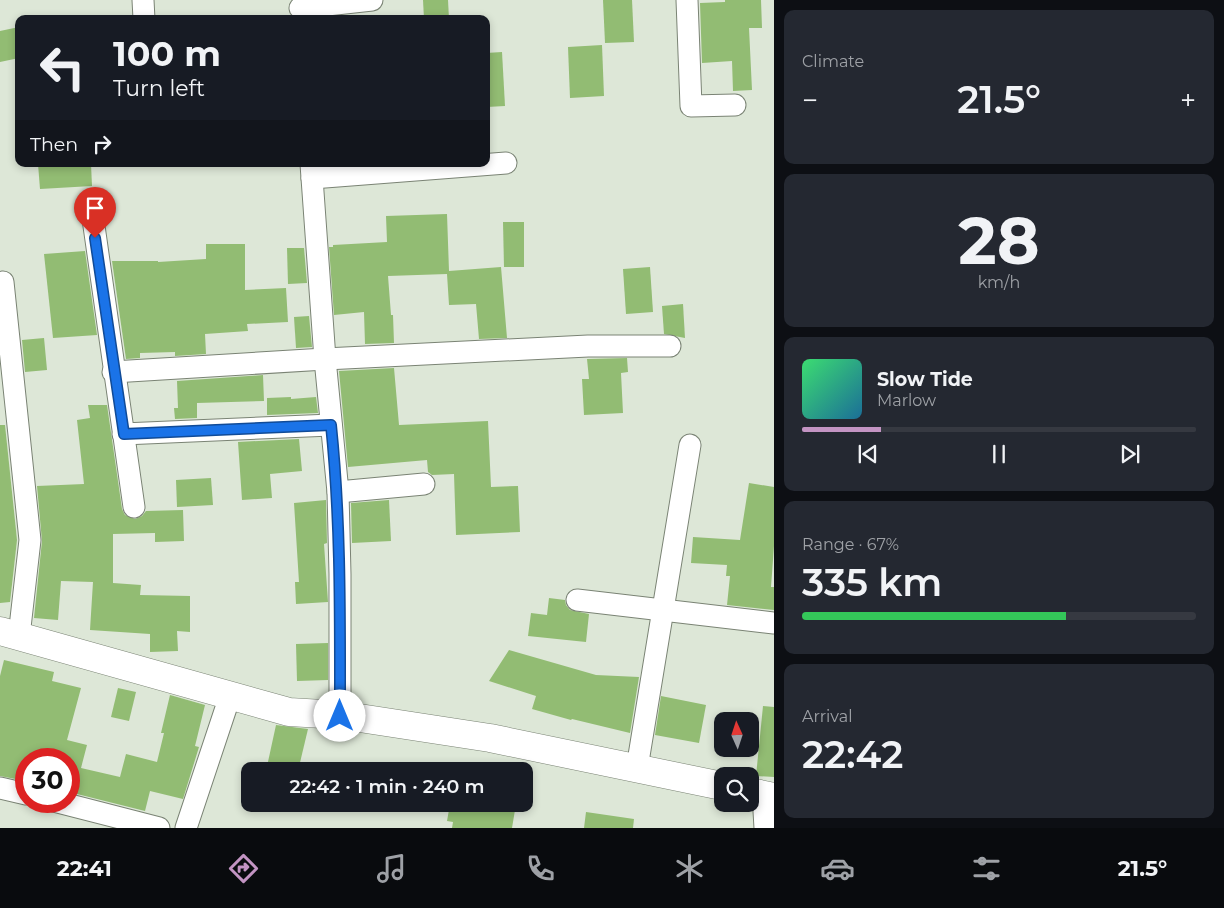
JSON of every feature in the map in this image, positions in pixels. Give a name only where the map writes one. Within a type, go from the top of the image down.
[{"type":"main road","points":[[9,634],[289,712],[340,716],[490,738],[714,784]]},
{"type":"street","points":[[143,0],[144,15]]},
{"type":"street","points":[[300,9],[372,0]]},
{"type":"street","points":[[687,0],[691,106],[735,105]]},
{"type":"street","points":[[490,164],[506,163]]},
{"type":"street","points":[[340,716],[338,492],[325,358],[311,171],[408,167]]},
{"type":"street","points":[[92,219],[134,507]]},
{"type":"street","points":[[3,282],[30,540],[9,634]]},
{"type":"street","points":[[114,372],[325,358],[588,346],[670,346]]},
{"type":"street","points":[[124,434],[331,425]]},
{"type":"street","points":[[637,768],[690,445]]},
{"type":"street","points":[[338,492],[424,484]]},
{"type":"street","points":[[577,600],[774,624]]},
{"type":"street","points":[[186,828],[230,696]]},
{"type":"street","points":[[0,788],[15,791]]},
{"type":"street","points":[[762,794],[765,828]]},
{"type":"street","points":[[80,808],[159,828]]},
{"type":"building","points":[[423,0],[448,0],[449,15],[424,15]]},
{"type":"building","points":[[603,0],[632,0],[634,42],[605,43]]},
{"type":"building","points":[[725,0],[761,0],[762,28],[749,28],[752,90],[733,91],[732,61],[702,63],[700,3],[725,2]]},
{"type":"building","points":[[15,28],[15,59],[0,62],[0,31]]},
{"type":"building","points":[[602,45],[604,96],[570,98],[568,47]]},
{"type":"building","points":[[502,52],[505,106],[490,107],[490,53]]},
{"type":"building","points":[[38,167],[91,167],[92,186],[40,189]]},
{"type":"building","points":[[447,214],[449,271],[501,267],[507,338],[479,339],[476,304],[449,305],[447,274],[388,276],[391,315],[393,315],[394,343],[365,344],[364,312],[334,315],[329,247],[333,247],[333,245],[387,242],[386,216]]},
{"type":"building","points":[[503,222],[524,222],[524,267],[504,267]]},
{"type":"building","points":[[206,244],[245,244],[245,290],[286,288],[288,322],[247,324],[248,331],[205,334],[206,354],[175,356],[175,352],[140,353],[140,358],[126,359],[112,261],[158,262],[206,259]]},
{"type":"building","points":[[287,248],[304,248],[307,283],[288,284]]},
{"type":"building","points":[[85,251],[97,335],[53,338],[44,254]]},
{"type":"building","points":[[650,267],[653,312],[626,314],[623,269]]},
{"type":"building","points":[[683,304],[685,338],[664,334],[662,306]]},
{"type":"building","points":[[309,316],[312,347],[296,348],[294,317]]},
{"type":"building","points":[[44,338],[47,370],[25,372],[22,340]]},
{"type":"building","points":[[627,358],[628,372],[621,373],[623,413],[584,415],[582,379],[589,379],[587,359]]},
{"type":"building","points":[[394,368],[399,425],[488,421],[491,487],[518,486],[520,532],[456,535],[454,474],[432,475],[428,472],[427,460],[348,467],[339,371]]},
{"type":"building","points":[[263,375],[264,401],[197,403],[197,418],[175,419],[174,408],[178,408],[177,381]]},
{"type":"building","points":[[291,397],[291,399],[316,397],[318,413],[267,415],[267,398]]},
{"type":"building","points":[[88,405],[107,405],[122,509],[125,515],[135,519],[142,516],[146,511],[183,510],[184,541],[155,542],[155,533],[113,534],[113,583],[141,585],[140,595],[190,596],[190,632],[177,631],[178,651],[150,652],[150,634],[90,630],[93,582],[61,581],[58,620],[34,618],[42,541],[37,486],[84,484],[77,420],[90,418]]},
{"type":"building","points":[[0,425],[5,425],[17,540],[10,602],[0,603]]},
{"type":"building","points":[[299,439],[302,471],[270,474],[272,498],[242,500],[238,442]]},
{"type":"building","points":[[211,478],[213,505],[177,507],[176,480]]},
{"type":"building","points":[[749,483],[774,487],[774,546],[771,587],[774,587],[774,610],[727,605],[730,576],[726,576],[727,565],[691,563],[693,537],[740,540]]},
{"type":"building","points":[[326,500],[327,543],[324,544],[328,602],[296,604],[295,582],[299,582],[294,503]]},
{"type":"building","points":[[389,500],[391,541],[352,543],[351,503]]},
{"type":"building","points":[[549,598],[565,600],[570,610],[589,614],[586,642],[528,636],[531,613],[547,615]]},
{"type":"building","points":[[328,643],[328,680],[297,681],[296,644]]},
{"type":"building","points":[[509,650],[596,675],[639,677],[630,733],[532,709],[536,696],[489,681]]},
{"type":"building","points":[[4,660],[54,672],[52,681],[81,688],[67,740],[87,745],[81,768],[120,777],[126,754],[157,762],[164,733],[161,733],[170,695],[205,705],[195,746],[199,747],[183,799],[150,791],[145,811],[80,795],[80,748],[15,748],[15,779],[0,776],[0,676]]},
{"type":"building","points":[[118,688],[136,692],[129,721],[111,717]]},
{"type":"building","points":[[661,696],[706,705],[699,743],[655,735]]},
{"type":"building","points":[[763,706],[774,707],[774,777],[759,776],[759,767],[757,767]]},
{"type":"building","points":[[276,725],[308,729],[300,762],[268,762]]},
{"type":"building","points":[[449,812],[515,812],[512,828],[452,828],[453,822],[447,821]]},
{"type":"building","points":[[586,812],[634,819],[633,828],[584,828]]},
{"type":"route","points":[[95,238],[124,434],[331,425],[338,492],[340,716]]}]
